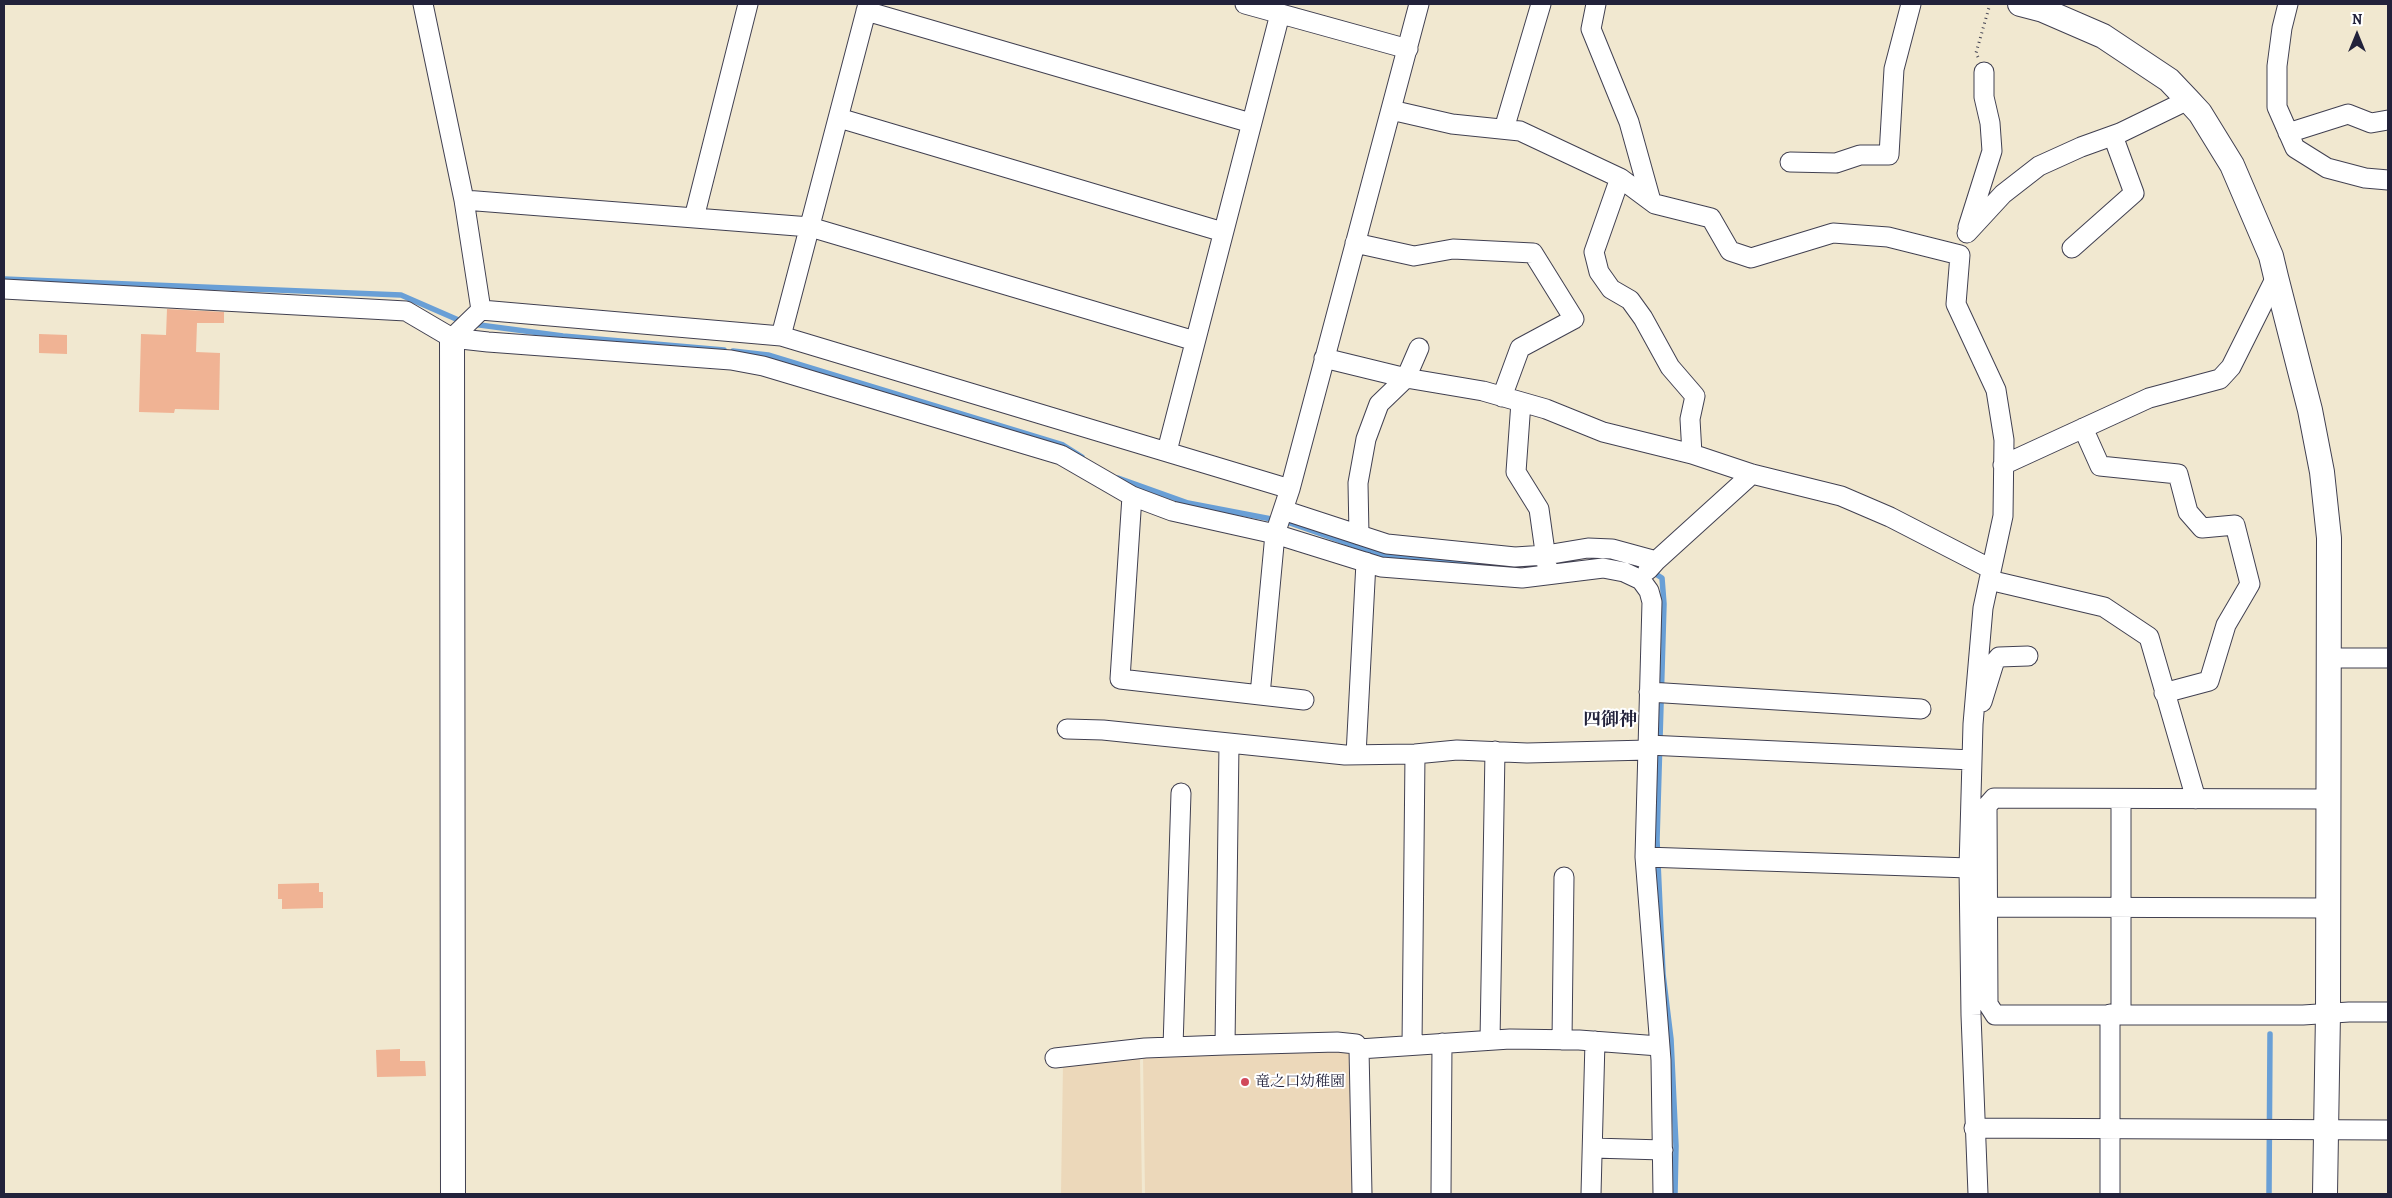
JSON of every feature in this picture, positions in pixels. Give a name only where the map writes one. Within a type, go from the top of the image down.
[{"type":"street","points":[[423,4],[464,200],[481,310]]},
{"type":"street","points":[[694,218],[748,4]]},
{"type":"street","points":[[1245,4],[1408,49]]},
{"type":"street","points":[[1260,695],[1275,534],[1290,489],[1420,4]]},
{"type":"street","points":[[1504,129],[1540,4]]},
{"type":"street","points":[[1596,4],[1591,29],[1629,122],[1651,201]]},
{"type":"street","points":[[1790,162],[1836,163],[1860,154],[1889,155],[1894,69],[1911,4]]},
{"type":"street","points":[[2020,4],[2043,10],[2103,36],[2169,80],[2188,100],[2200,113],[2232,165],[2270,256],[2276,277],[2310,410],[2322,472],[2329,538],[2329,908],[2325,1194]]},
{"type":"street","points":[[2288,4],[2282,28],[2277,66],[2277,107],[2295,148],[2327,168],[2364,178],[2388,180]]},
{"type":"street","points":[[781,336],[867,7],[1251,123]]},
{"type":"street","points":[[1167,451],[1280,14]]},
{"type":"street","points":[[1978,1194],[1974,1128],[1969,868],[1973,724],[1983,608],[2003,516],[2004,440],[1996,390],[1956,304],[1960,255],[1992,151],[1990,123],[1984,97],[1984,72]]},
{"type":"street","points":[[1966,233],[2003,194],[2039,166],[2081,147],[2113,136],[2188,100]]},
{"type":"street","points":[[1391,110],[1452,124],[1520,131],[1620,178],[1651,201],[1711,218],[1730,251],[1751,258],[1833,233],[1888,236],[1960,255]]},
{"type":"street","points":[[2288,132],[2348,114],[2371,123],[2388,120]]},
{"type":"street","points":[[838,118],[1223,232]]},
{"type":"street","points":[[2072,248],[2134,193],[2113,136]]},
{"type":"street","points":[[1620,178],[1594,252],[1599,272],[1610,288],[1630,300],[1643,318],[1670,366],[1695,396],[1690,419],[1692,454]]},
{"type":"street","points":[[464,200],[810,227],[1195,341]]},
{"type":"street","points":[[1355,243],[1414,256],[1453,249],[1533,253],[1574,319],[1520,348],[1502,396]]},
{"type":"street","points":[[2004,465],[2149,398],[2220,379],[2231,367],[2276,277]]},
{"type":"street","points":[[4,289],[406,311],[452,338],[731,360],[763,366],[1061,455],[1132,496],[1172,511],[1275,534],[1381,567],[1522,578],[1588,548],[1612,549],[1649,570]]},
{"type":"street","points":[[453,1194],[452,338],[481,310],[781,336],[1290,489]]},
{"type":"street","points":[[1359,535],[1358,483],[1366,439],[1379,404],[1406,378],[1419,348]]},
{"type":"street","points":[[1324,358],[1406,378],[1502,396],[1546,409],[1603,432],[1692,454],[1752,474],[1841,496],[1890,517],[1990,575],[2104,607],[2149,637],[2196,799]]},
{"type":"street","points":[[1521,402],[1516,472],[1539,509],[1547,565]]},
{"type":"street","points":[[2083,428],[2100,466],[2178,474],[2188,512],[2202,528],[2235,525],[2250,584],[2226,625],[2209,681],[2164,693]]},
{"type":"street","points":[[1663,1194],[1654,857],[1655,747],[1660,693],[1652,602],[1649,591],[1649,570],[1752,474]]},
{"type":"street","points":[[1132,496],[1120,679],[1304,700]]},
{"type":"street","points":[[1283,510],[1387,544],[1515,556],[1547,565]]},
{"type":"street","points":[[1356,755],[1366,562]]},
{"type":"street","points":[[1973,724],[1986,691],[1994,663],[1999,657],[2028,656]]},
{"type":"street","points":[[2329,658],[2388,658]]},
{"type":"street","points":[[1660,693],[1920,709]]},
{"type":"street","points":[[1067,729],[1103,730],[1229,744],[1356,755],[1415,754],[1457,750],[1527,753],[1655,747],[1972,760]]},
{"type":"street","points":[[1225,1046],[1229,744]]},
{"type":"street","points":[[1490,1040],[1495,752]]},
{"type":"street","points":[[1412,1046],[1415,754]]},
{"type":"street","points":[[1173,1047],[1182,793]]},
{"type":"street","points":[[2328,800],[1994,798],[1987,806],[1988,1004],[1995,1015],[2303,1015],[2388,1012]]},
{"type":"street","points":[[2110,1194],[2110,1128],[2120,907],[2121,798]]},
{"type":"street","points":[[1654,857],[1969,868]]},
{"type":"street","points":[[1562,1040],[1564,878]]},
{"type":"street","points":[[1988,907],[2329,908]]},
{"type":"street","points":[[1359,1048],[1490,1040],[1562,1040],[1658,1046]]},
{"type":"street","points":[[1055,1058],[1173,1047],[1337,1042],[1356,1044],[1359,1048],[1362,1194]]},
{"type":"street","points":[[1591,1194],[1595,1042]]},
{"type":"street","points":[[1441,1194],[1442,1043]]},
{"type":"street","points":[[1974,1128],[2388,1130]]},
{"type":"street","points":[[1593,1148],[1663,1150]]},
{"type":"path","points":[[1984,72],[1976,53],[1990,4]]},
{"type":"shaded area","points":[[1350,1050],[1353,1194],[1145,1194],[1143,1056]]},
{"type":"shaded area","points":[[1140,1057],[1142,1194],[1061,1194],[1063,1064]]},
{"type":"building","points":[[167,309],[224,312],[224,323],[197,323],[196,352],[220,353],[219,410],[175,409],[174,413],[139,412],[141,334],[166,335]]},
{"type":"building","points":[[39,334],[67,335],[67,354],[39,353]]},
{"type":"building","points":[[319,883],[319,892],[323,892],[323,908],[282,909],[282,899],[278,899],[278,884]]},
{"type":"building","points":[[400,1049],[400,1061],[425,1061],[426,1076],[377,1077],[376,1050]]},
{"type":"waterway","points":[[4,279],[401,295],[463,322]]},
{"type":"waterway","points":[[472,324],[563,336],[724,350]]},
{"type":"waterway","points":[[733,351],[768,355],[1063,445],[1082,457]]},
{"type":"waterway","points":[[1118,478],[1188,503],[1287,522],[1384,556],[1445,560],[1503,567],[1518,566]]},
{"type":"waterway","points":[[1550,564],[1570,560]]},
{"type":"waterway","points":[[1651,571],[1662,578],[1664,604],[1657,840],[1663,974],[1671,1039],[1676,1146],[1675,1194]]},
{"type":"waterway","points":[[2269,1194],[2270,1034]]},
{"type":"place","name":"竜之口幼稚園","points":[[1245,1082]]},
{"type":"district","name":"四御神","points":[[1610,721]]}]
